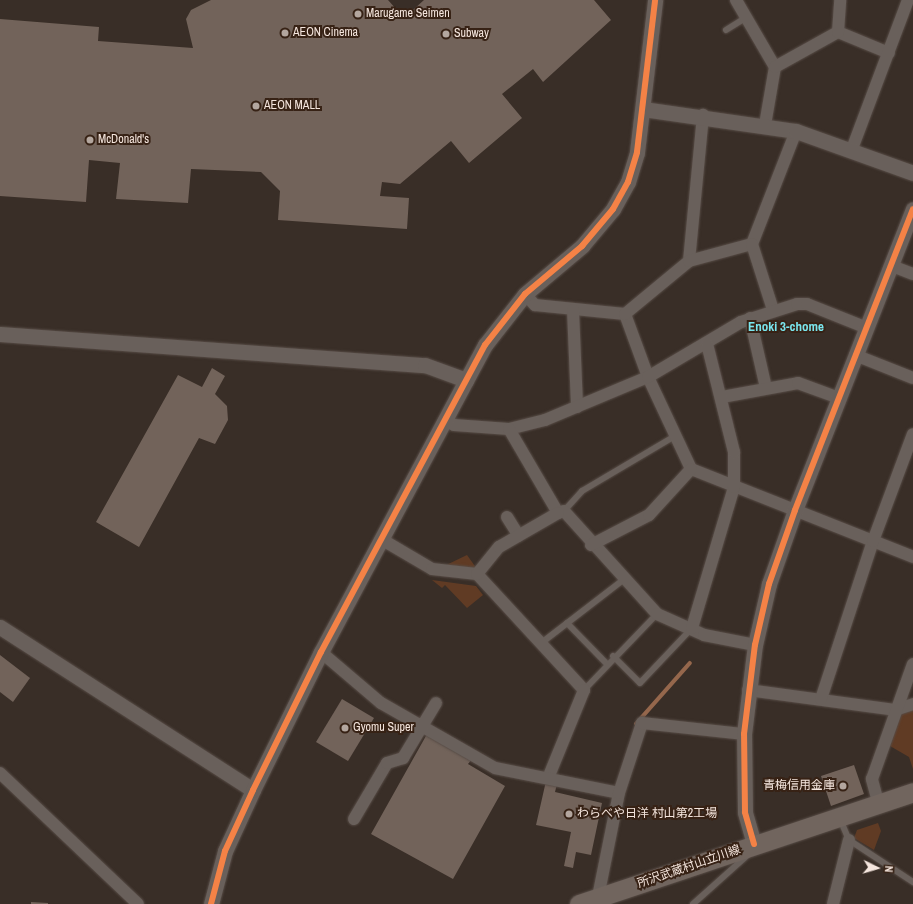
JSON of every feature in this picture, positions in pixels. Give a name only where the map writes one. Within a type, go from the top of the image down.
[{"type":"main road","name":"所沢武蔵村山立川線","points":[[579,904],[838,815],[913,792]]},
{"type":"street","points":[[211,904],[225,851],[253,790],[321,652],[485,344],[525,294],[582,246],[614,209],[628,182],[643,109],[655,0]]},
{"type":"street","points":[[736,0],[775,67],[765,125]]},
{"type":"street","points":[[838,32],[840,0]]},
{"type":"street","points":[[852,148],[908,0]]},
{"type":"street","points":[[775,67],[838,32]]},
{"type":"street","points":[[838,32],[889,53]]},
{"type":"street","points":[[643,109],[703,116],[796,131],[852,148],[913,173]]},
{"type":"street","points":[[690,261],[703,116]]},
{"type":"street","points":[[773,310],[752,244],[796,131]]},
{"type":"street","points":[[754,844],[745,812],[744,734],[748,690],[755,645],[769,584],[794,510],[892,266],[913,209]]},
{"type":"street","points":[[525,294],[535,305],[624,314],[690,261],[752,244]]},
{"type":"street","points":[[892,266],[913,274]]},
{"type":"street","points":[[445,420],[454,426],[509,429],[577,407],[648,377],[750,318],[773,310],[807,304],[867,328]]},
{"type":"street","points":[[573,310],[577,407]]},
{"type":"street","points":[[624,314],[648,377],[691,469],[913,557]]},
{"type":"street","points":[[750,318],[766,388]]},
{"type":"street","points":[[0,334],[425,365],[466,380]]},
{"type":"street","points":[[692,628],[734,487],[734,452],[722,397],[707,344]]},
{"type":"street","points":[[855,355],[913,378]]},
{"type":"street","points":[[722,397],[798,383],[839,398]]},
{"type":"street","points":[[509,429],[561,512],[656,614],[723,640],[755,645]]},
{"type":"street","points":[[821,699],[873,541],[913,434]]},
{"type":"street","points":[[591,545],[649,515],[691,469]]},
{"type":"street","points":[[477,574],[499,547],[561,512]]},
{"type":"street","points":[[507,517],[519,536]]},
{"type":"street","points":[[382,539],[432,569],[477,574],[584,690],[548,778]]},
{"type":"street","points":[[0,627],[253,790]]},
{"type":"street","points":[[321,652],[381,703],[421,728],[495,768],[619,793]]},
{"type":"street","points":[[878,802],[872,779],[895,710],[913,664]]},
{"type":"street","points":[[748,690],[895,710],[913,704]]},
{"type":"street","points":[[354,819],[387,763],[403,758],[436,703]]},
{"type":"street","points":[[598,898],[619,793],[642,723],[744,734]]},
{"type":"street","points":[[0,773],[138,904]]},
{"type":"street","points":[[833,904],[849,840]]},
{"type":"lane","points":[[726,30],[746,18]]},
{"type":"lane","points":[[561,512],[582,490],[675,436]]},
{"type":"lane","points":[[540,644],[623,580]]},
{"type":"lane","points":[[584,690],[606,663],[656,614]]},
{"type":"lane","points":[[567,623],[606,663]]},
{"type":"lane","points":[[613,656],[640,683],[692,628]]},
{"type":"lane","points":[[838,815],[849,840],[913,882]]},
{"type":"lane","points":[[693,904],[747,856],[754,844]]},
{"type":"shaded area","points":[[467,555],[477,569],[442,567]]},
{"type":"shaded area","points":[[432,580],[476,586],[483,595],[467,608],[445,585],[442,588]]},
{"type":"shaded area","points":[[913,706],[913,769],[909,757],[890,746],[898,713]]},
{"type":"shaded area","points":[[878,823],[881,831],[874,850],[854,838],[857,830]]},
{"type":"building","name":"AEON MALL","points":[[211,0],[388,0],[404,18],[424,0],[594,0],[611,20],[543,82],[533,69],[502,94],[522,118],[469,163],[451,141],[400,184],[382,182],[380,196],[409,198],[407,229],[278,220],[280,191],[261,172],[191,169],[188,203],[116,199],[120,163],[89,160],[86,202],[0,196],[0,19],[99,27],[98,41],[193,48],[186,19],[191,10]]},
{"type":"building","points":[[212,368],[225,376],[215,394],[227,406],[228,420],[215,444],[199,438],[139,547],[96,522],[178,375],[202,387]]},
{"type":"building","points":[[0,655],[30,678],[13,702],[0,692]]},
{"type":"building","points":[[342,699],[374,718],[348,761],[316,742]]},
{"type":"building","points":[[427,734],[472,759],[468,764],[505,786],[453,879],[371,834]]},
{"type":"building","points":[[854,765],[864,794],[831,806],[821,776]]},
{"type":"building","name":"わらべや日洋 村山第2工場","points":[[546,781],[557,784],[555,792],[602,803],[591,855],[576,852],[573,868],[564,866],[571,832],[536,825]]},
{"type":"building","points":[[31,902],[48,903],[48,904],[31,904]]},
{"type":"waterway","points":[[636,724],[690,663]]},
{"type":"cycle path","points":[[211,904],[225,851],[253,790],[321,652],[485,345],[525,294],[582,246],[613,209],[628,182],[637,152],[655,0]]},
{"type":"cycle path","points":[[754,844],[745,812],[744,734],[755,645],[769,584],[795,510],[913,209]]},
{"type":"place","name":"Marugame Seimen","points":[[358,14]]},
{"type":"place","name":"AEON Cinema","points":[[285,33]]},
{"type":"place","name":"Subway","points":[[446,34]]},
{"type":"place","name":"AEON MALL","points":[[256,106]]},
{"type":"place","name":"McDonald's","points":[[90,140]]},
{"type":"place","name":"Gyomu Super","points":[[345,728]]},
{"type":"place","name":"青梅信用金庫","points":[[843,786]]},
{"type":"place","name":"わらべや日洋 村山第2工場","points":[[569,814]]},
{"type":"district","name":"Enoki 3-chome","points":[[786,327]]}]
